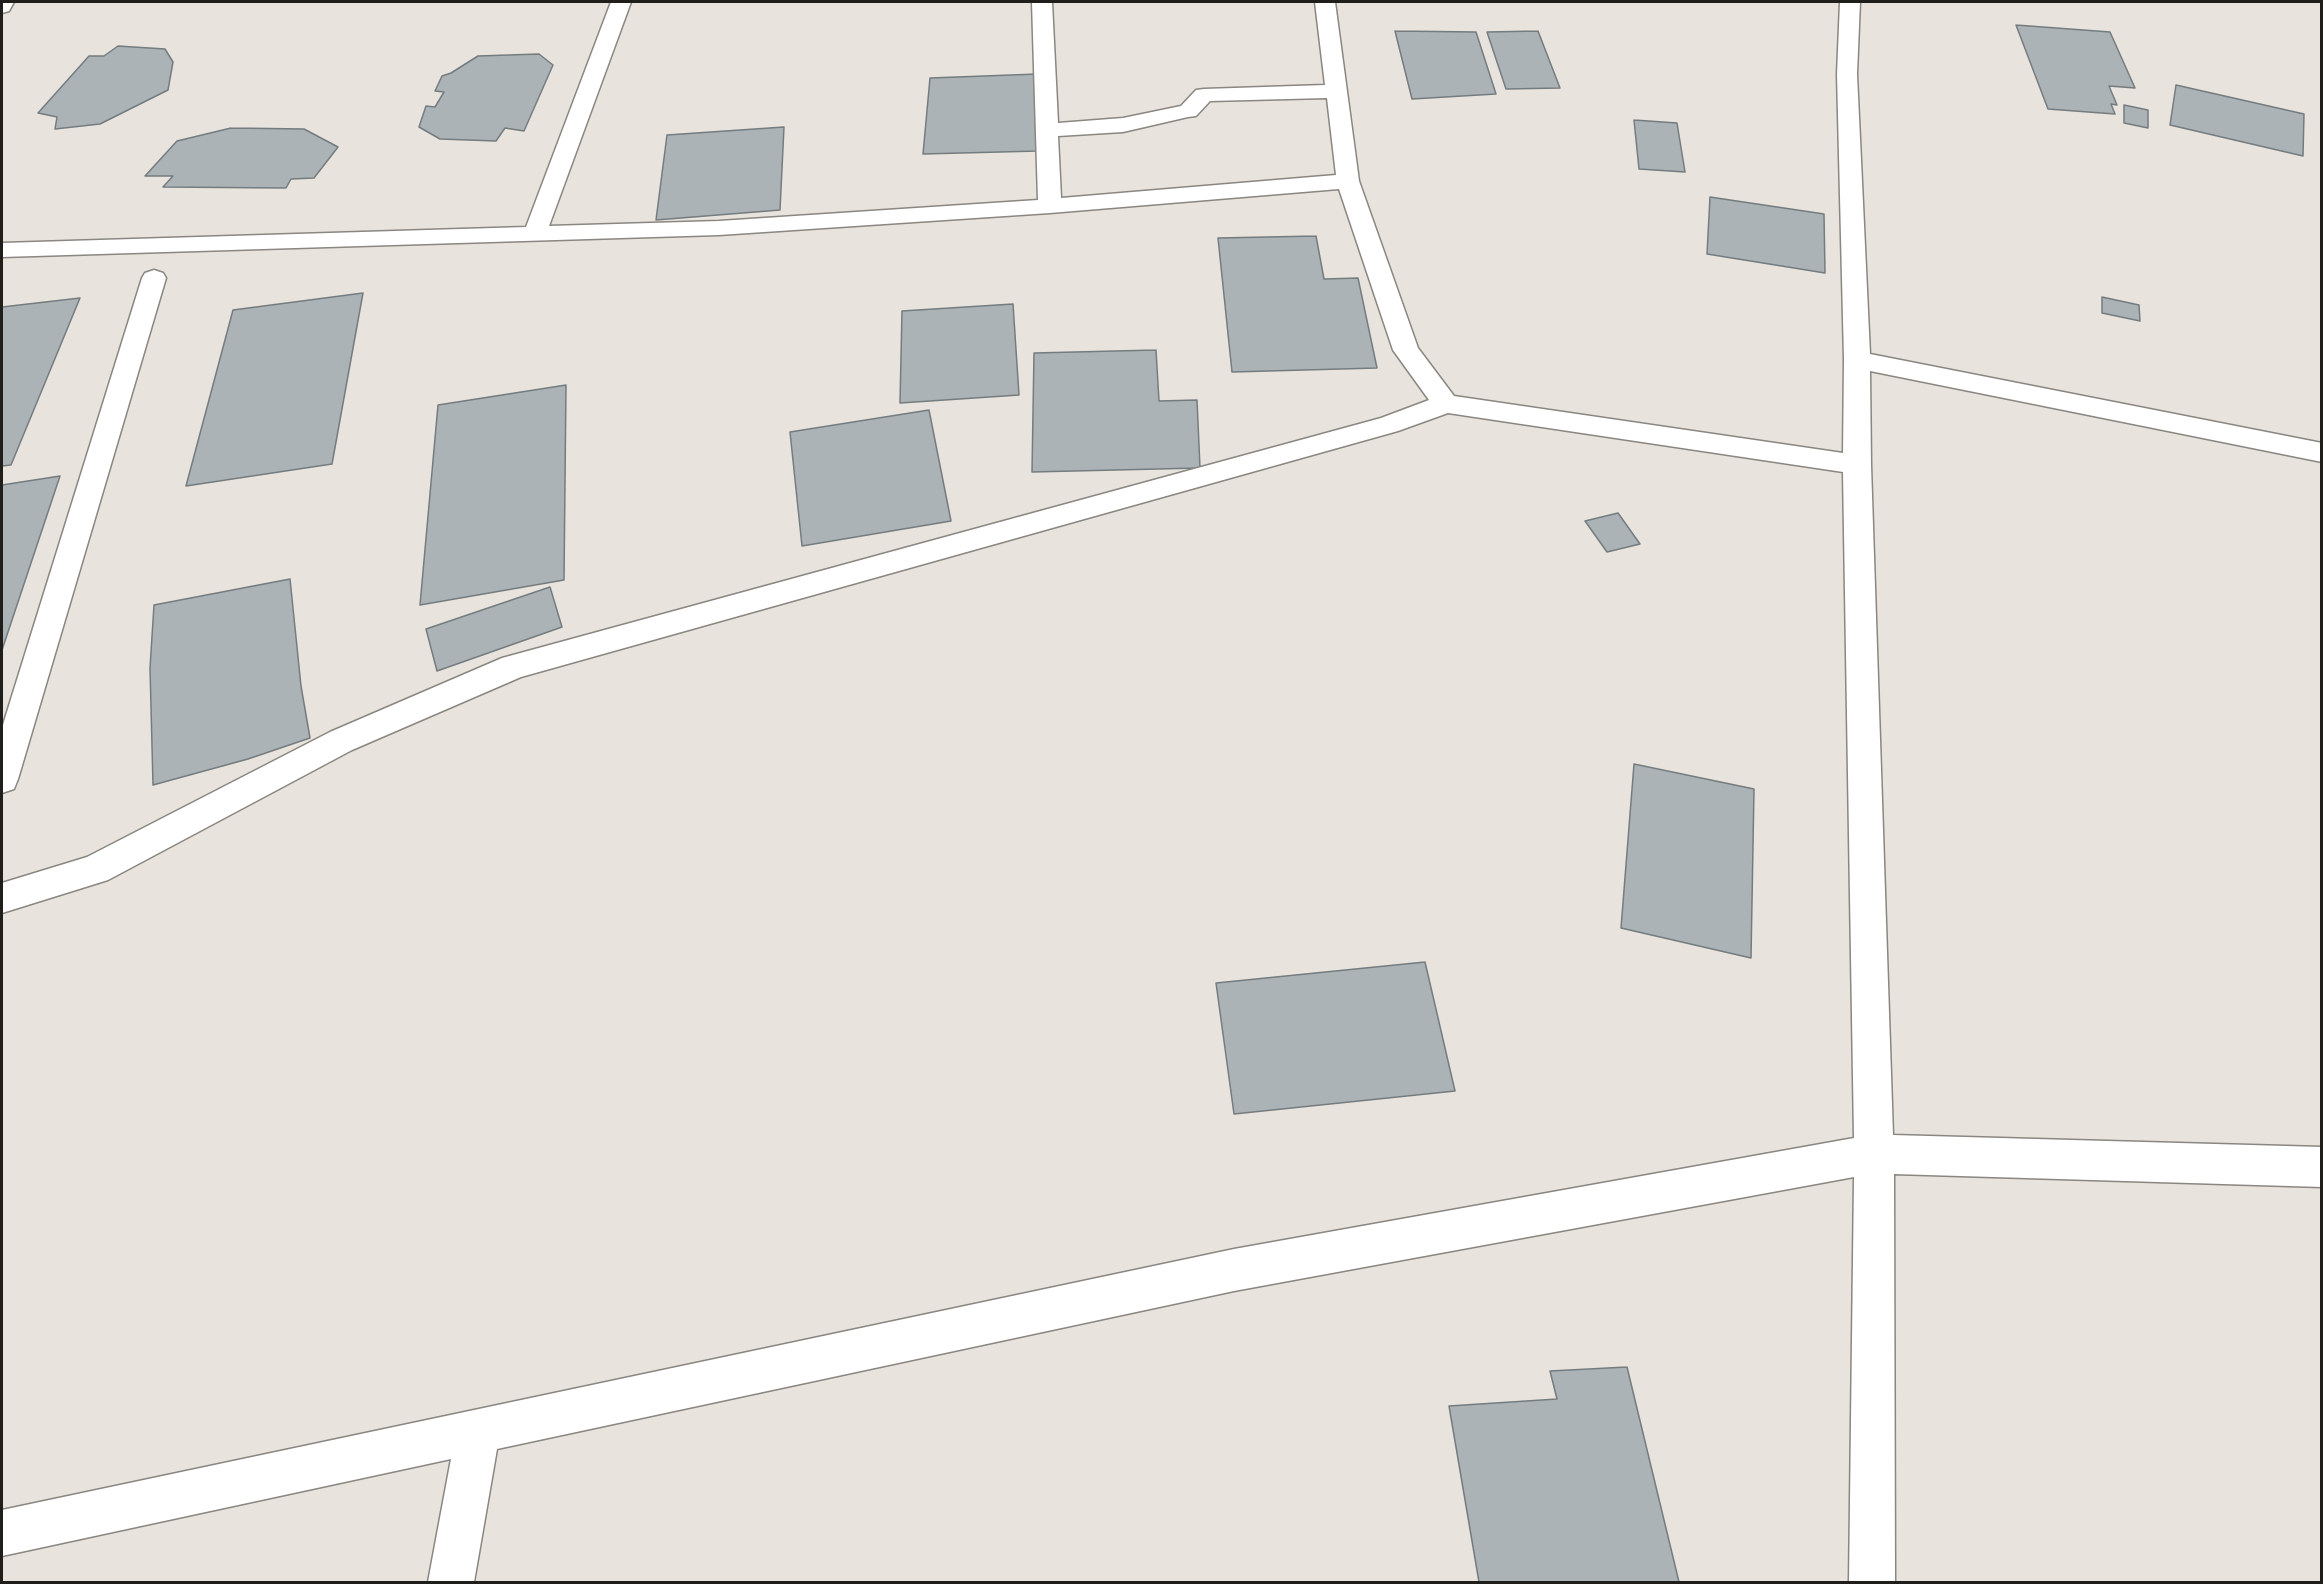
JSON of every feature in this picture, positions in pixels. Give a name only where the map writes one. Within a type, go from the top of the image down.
[{"type":"street","points":[[2,7],[4,2]]},
{"type":"street","points":[[535,233],[621,2]]},
{"type":"street","points":[[1042,2],[1050,206]]},
{"type":"street","points":[[1325,2],[1348,181],[1406,350],[1446,404]]},
{"type":"street","points":[[1850,2],[1847,74],[1857,360],[1857,465],[1874,1154],[1872,1582]]},
{"type":"street","points":[[1047,130],[1123,125],[1188,111],[1204,95],[1337,90]]},
{"type":"street","points":[[2,250],[719,228],[1050,206],[1348,181]]},
{"type":"street","points":[[2,779],[154,279]]},
{"type":"street","points":[[1857,360],[2322,453]]},
{"type":"street","points":[[2,898],[96,869],[341,741],[513,667],[1389,425],[1446,404],[1857,465]]},
{"type":"street","points":[[2,1533],[1234,1270],[1874,1154],[2322,1167]]},
{"type":"street","points":[[451,1582],[478,1431]]},
{"type":"building","points":[[2016,25],[2110,32],[2135,88],[2109,86],[2117,105],[2111,104],[2115,114],[2048,109]]},
{"type":"building","points":[[1395,31],[1476,32],[1496,94],[1412,99]]},
{"type":"building","points":[[1538,31],[1560,88],[1506,89],[1487,32]]},
{"type":"building","points":[[118,46],[165,49],[173,62],[168,90],[100,124],[55,129],[57,117],[38,113],[89,56],[104,56]]},
{"type":"building","points":[[539,54],[553,65],[524,131],[505,128],[496,141],[440,139],[419,127],[426,106],[435,107],[444,92],[435,91],[442,76],[478,56]]},
{"type":"building","points":[[1038,74],[1038,151],[923,154],[930,78]]},
{"type":"building","points":[[2176,85],[2304,114],[2303,156],[2170,125]]},
{"type":"building","points":[[2124,105],[2148,110],[2148,128],[2124,123]]},
{"type":"building","points":[[1634,120],[1677,123],[1685,172],[1639,169]]},
{"type":"building","points":[[784,127],[780,210],[656,220],[667,135]]},
{"type":"building","points":[[231,128],[304,129],[338,147],[314,178],[291,179],[286,188],[163,187],[173,176],[145,176],[177,141]]},
{"type":"building","points":[[1710,197],[1824,214],[1825,273],[1707,254]]},
{"type":"building","points":[[1316,236],[1324,279],[1358,278],[1377,368],[1232,372],[1218,238]]},
{"type":"building","points":[[363,293],[332,464],[186,486],[233,310]]},
{"type":"building","points":[[2102,297],[2139,305],[2140,321],[2102,313]]},
{"type":"building","points":[[80,298],[11,465],[2,466],[2,307]]},
{"type":"building","points":[[1013,304],[1019,395],[900,403],[902,311]]},
{"type":"building","points":[[1156,350],[1159,401],[1197,400],[1200,468],[1032,472],[1034,353]]},
{"type":"building","points":[[566,385],[564,580],[420,605],[438,405]]},
{"type":"building","points":[[929,410],[951,521],[802,546],[790,432]]},
{"type":"building","points":[[60,476],[2,650],[2,485]]},
{"type":"building","points":[[1618,513],[1640,544],[1607,552],[1585,521]]},
{"type":"building","points":[[290,579],[301,686],[310,738],[248,759],[153,785],[150,668],[154,605]]},
{"type":"building","points":[[550,587],[562,627],[437,671],[426,629]]},
{"type":"building","points":[[1634,764],[1754,789],[1751,958],[1621,928]]},
{"type":"building","points":[[1425,962],[1455,1091],[1234,1114],[1216,983]]},
{"type":"building","points":[[1627,1367],[1679,1582],[1479,1582],[1449,1406],[1557,1399],[1550,1371]]}]
